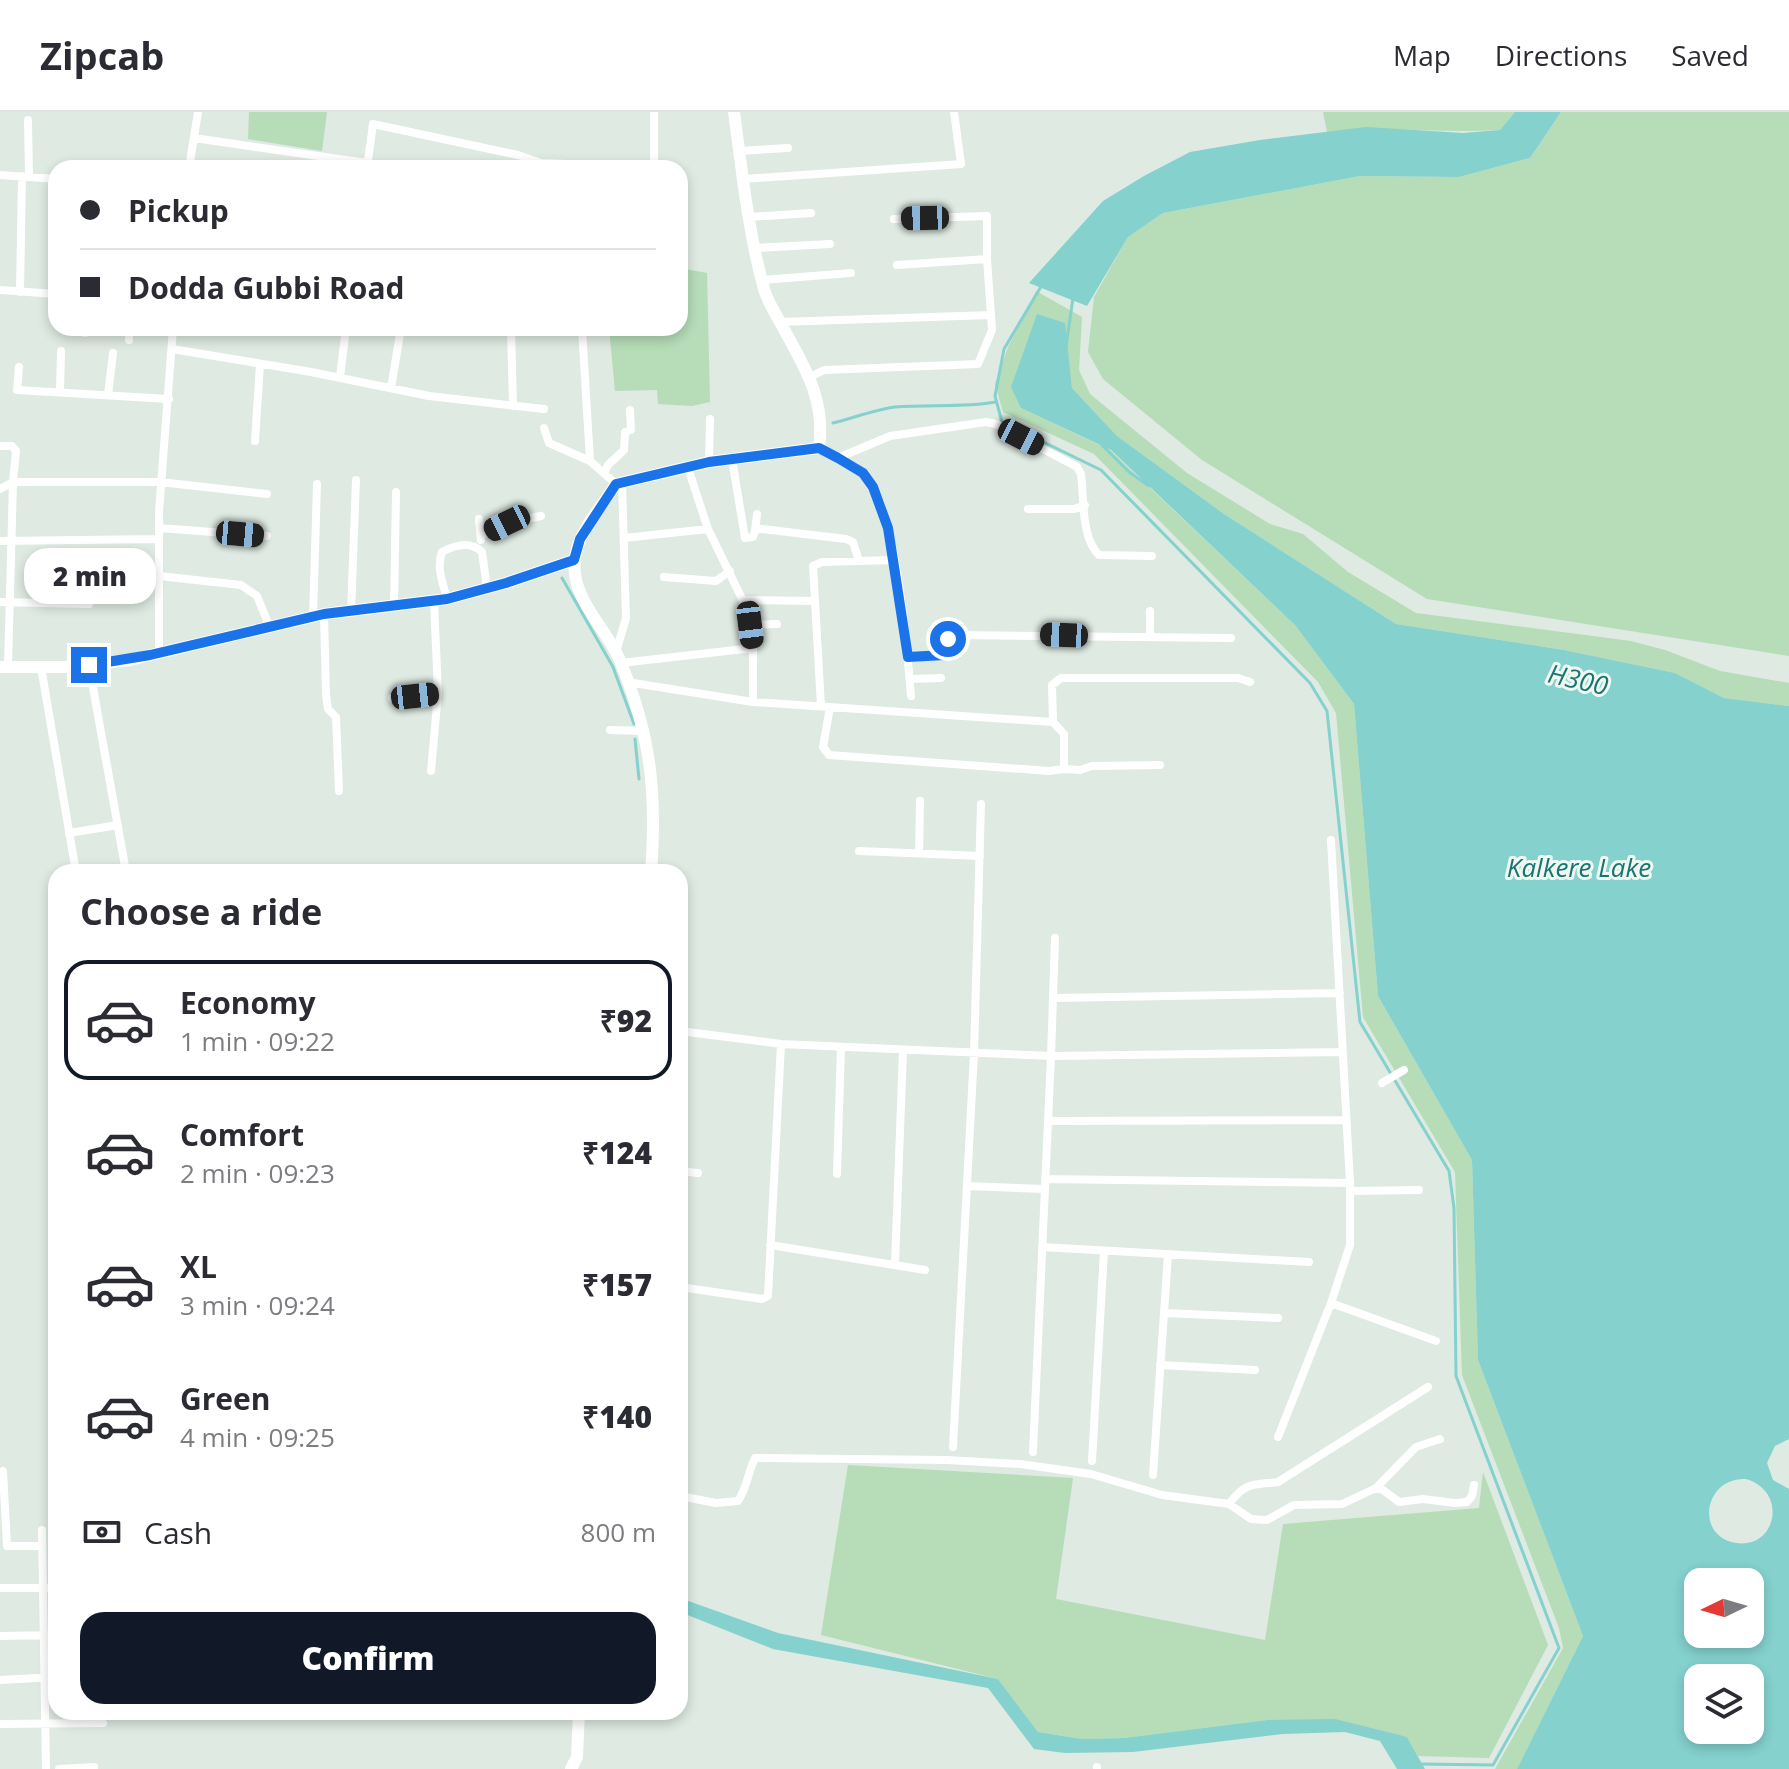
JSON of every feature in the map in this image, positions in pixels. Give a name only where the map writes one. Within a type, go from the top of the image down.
[{"type":"main road","points":[[651,864],[655,803],[645,731],[619,658],[585,604],[574,560],[580,539],[619,483],[709,462],[819,448],[822,426],[818,398],[810,377],[764,292],[749,217],[734,112]]},
{"type":"main road","points":[[4,667],[89,665],[159,653],[318,616],[440,600],[574,560]]},
{"type":"main road","points":[[571,1769],[577,1757],[579,1720]]},
{"type":"street","points":[[190,160],[198,112]]},
{"type":"street","points":[[654,112],[654,160]]},
{"type":"street","points":[[743,179],[961,164],[954,112]]},
{"type":"street","points":[[20,292],[28,120]]},
{"type":"street","points":[[368,160],[373,124],[518,155],[528,160]]},
{"type":"street","points":[[194,138],[330,160]]},
{"type":"street","points":[[739,151],[788,148]]},
{"type":"street","points":[[0,175],[48,178]]},
{"type":"street","points":[[749,217],[811,213]]},
{"type":"street","points":[[810,377],[824,370],[978,364],[992,330],[987,216],[894,219]]},
{"type":"street","points":[[755,248],[830,244]]},
{"type":"street","points":[[897,265],[987,259]]},
{"type":"street","points":[[762,280],[851,273]]},
{"type":"street","points":[[0,290],[48,294]]},
{"type":"street","points":[[780,322],[991,315]]},
{"type":"street","points":[[159,653],[160,482],[173,336]]},
{"type":"street","points":[[340,377],[345,336]]},
{"type":"street","points":[[391,388],[400,336]]},
{"type":"street","points":[[511,336],[513,406]]},
{"type":"street","points":[[582,336],[590,461]]},
{"type":"street","points":[[172,349],[340,377],[429,396],[544,409]]},
{"type":"street","points":[[60,391],[61,351]]},
{"type":"street","points":[[108,395],[113,353]]},
{"type":"street","points":[[255,441],[260,364]]},
{"type":"street","points":[[19,367],[17,390],[169,399]]},
{"type":"street","points":[[604,473],[624,450],[625,432],[631,430],[630,410]]},
{"type":"street","points":[[709,462],[710,419]]},
{"type":"street","points":[[838,458],[890,436],[992,422],[1077,467],[1081,474],[1091,542],[1099,555],[1152,556]]},
{"type":"street","points":[[544,428],[549,443],[590,461],[619,483],[626,618],[619,658],[753,648]]},
{"type":"street","points":[[0,446],[12,446],[16,451],[5,602],[4,667]]},
{"type":"street","points":[[819,448],[863,473],[873,487],[888,528],[911,696]]},
{"type":"street","points":[[732,459],[742,533],[747,539],[753,537],[757,514]]},
{"type":"street","points":[[688,468],[708,529],[743,600],[750,625],[753,702]]},
{"type":"street","points":[[351,612],[356,480]]},
{"type":"street","points":[[0,489],[13,482],[160,482],[267,494]]},
{"type":"street","points":[[317,484],[318,616],[328,709],[336,717],[339,791]]},
{"type":"street","points":[[394,606],[396,492]]},
{"type":"street","points":[[1028,509],[1074,509],[1085,505]]},
{"type":"street","points":[[482,535],[507,523],[541,516]]},
{"type":"street","points":[[478,548],[482,535],[479,519]]},
{"type":"street","points":[[159,528],[267,536]]},
{"type":"street","points":[[624,538],[708,529]]},
{"type":"street","points":[[755,530],[846,539],[853,542],[859,561]]},
{"type":"street","points":[[0,541],[158,539]]},
{"type":"street","points":[[431,771],[438,693],[439,567],[442,552],[471,544],[478,548],[482,552],[487,588]]},
{"type":"street","points":[[893,560],[814,564],[814,601],[826,707],[823,747],[829,755],[1049,771],[1080,770],[1092,766],[1160,765]]},
{"type":"street","points":[[664,577],[716,581],[730,571]]},
{"type":"street","points":[[159,576],[241,585],[257,596],[270,628]]},
{"type":"street","points":[[743,600],[814,601]]},
{"type":"street","points":[[5,602],[89,604]]},
{"type":"street","points":[[1150,611],[1150,637]]},
{"type":"street","points":[[750,625],[777,624]]},
{"type":"street","points":[[908,657],[945,655],[948,639],[953,635],[1231,638]]},
{"type":"street","points":[[89,665],[125,864]]},
{"type":"street","points":[[41,667],[75,864]]},
{"type":"street","points":[[910,679],[941,678]]},
{"type":"street","points":[[1064,769],[1064,734],[1053,722],[1052,685],[1061,678],[1238,678],[1250,682]]},
{"type":"street","points":[[627,682],[753,702],[1053,722]]},
{"type":"street","points":[[392,698],[438,693]]},
{"type":"street","points":[[610,730],[645,731]]},
{"type":"street","points":[[919,853],[920,801]]},
{"type":"street","points":[[953,1447],[974,1053],[981,804]]},
{"type":"street","points":[[69,833],[118,825]]},
{"type":"street","points":[[1278,1437],[1331,1303],[1350,1245],[1350,1187],[1331,840]]},
{"type":"street","points":[[859,851],[980,856]]},
{"type":"street","points":[[1033,1452],[1055,938]]},
{"type":"street","points":[[1053,998],[1340,993]]},
{"type":"street","points":[[688,1032],[781,1044],[1051,1056],[1343,1052]]},
{"type":"street","points":[[688,1288],[766,1299],[781,1044]]},
{"type":"street","points":[[837,1174],[841,1047]]},
{"type":"street","points":[[895,1265],[903,1050]]},
{"type":"street","points":[[1048,1121],[1346,1120]]},
{"type":"street","points":[[688,1172],[698,1173]]},
{"type":"street","points":[[967,1186],[1045,1184],[1419,1190]]},
{"type":"street","points":[[770,1245],[925,1270]]},
{"type":"street","points":[[1042,1247],[1309,1262]]},
{"type":"street","points":[[1092,1461],[1104,1251]]},
{"type":"street","points":[[1153,1475],[1168,1254]]},
{"type":"street","points":[[1331,1303],[1436,1341]]},
{"type":"street","points":[[1164,1313],[1278,1318]]},
{"type":"street","points":[[1160,1365],[1255,1370]]},
{"type":"street","points":[[1229,1504],[1244,1488],[1278,1482],[1428,1387]]},
{"type":"street","points":[[688,1498],[716,1503],[738,1501],[755,1458],[1020,1464],[1091,1474],[1162,1495],[1229,1504],[1251,1519],[1267,1520],[1294,1505],[1342,1504],[1376,1488],[1416,1447],[1440,1439]]},
{"type":"street","points":[[3,1471],[7,1546],[42,1546]]},
{"type":"street","points":[[1376,1488],[1399,1502],[1423,1499],[1455,1503],[1467,1502],[1474,1485]]},
{"type":"street","points":[[42,1530],[46,1769]]},
{"type":"street","points":[[0,1588],[48,1588]]},
{"type":"street","points":[[0,1636],[48,1635]]},
{"type":"street","points":[[0,1680],[48,1678]]},
{"type":"street","points":[[0,1724],[103,1723]]},
{"type":"street","points":[[59,1769],[94,1767]]},
{"type":"green space","points":[[249,112],[327,112],[322,151],[248,139]]},
{"type":"green space","points":[[1323,112],[1515,112],[1500,130],[1371,129],[1327,132]]},
{"type":"green space","points":[[1561,112],[1789,112],[1789,656],[1427,599],[1202,460],[1103,379],[1088,352],[1094,297],[1128,237],[1163,213],[1360,176],[1459,177],[1530,158]]},
{"type":"green space","points":[[688,269],[707,273],[710,402],[692,406],[658,404],[657,390],[615,391],[610,336],[688,336]]},
{"type":"green space","points":[[1036,291],[1082,317],[1079,370],[1090,394],[1187,473],[1270,524],[1303,534],[1348,572],[1416,613],[1631,641],[1720,671],[1789,683],[1789,706],[1724,698],[1675,673],[1564,650],[1396,624],[1224,514],[1117,436],[1072,388],[1064,323],[1021,408],[1110,450],[1295,625],[1354,704],[1378,996],[1472,1160],[1478,1360],[1583,1636],[1517,1769],[1495,1769],[1563,1648],[1559,1628],[1462,1375],[1455,1172],[1363,1017],[1336,713],[1318,682],[1094,454],[1003,412],[995,384],[1008,347]]},
{"type":"green space","points":[[848,1465],[1073,1478],[1056,1599],[1265,1640],[1283,1524],[1479,1508],[1483,1472],[1548,1645],[1489,1758],[1418,1756],[1407,1737],[1267,1720],[1124,1738],[1082,1739],[1038,1732],[998,1679],[821,1635]]},
{"type":"water","points":[[1515,112],[1561,112],[1530,158],[1459,177],[1360,176],[1163,213],[1128,237],[1087,306],[1029,283],[1103,201],[1190,152],[1366,127],[1463,133],[1500,130]]},
{"type":"water","name":"Kalkere Lake","points":[[1037,314],[1065,323],[1072,388],[1117,436],[1224,514],[1396,624],[1564,650],[1675,673],[1724,698],[1789,706],[1789,1439],[1775,1446],[1767,1463],[1773,1480],[1789,1489],[1789,1769],[1517,1769],[1583,1636],[1478,1360],[1472,1160],[1378,996],[1354,704],[1295,625],[1111,450],[1021,408],[1011,387]],"holes":[[[1746,1479],[1759,1485],[1772,1506],[1768,1529],[1750,1542],[1736,1543],[1723,1538],[1714,1530],[1710,1520],[1713,1497],[1721,1487],[1732,1481]]]},
{"type":"water","points":[[688,1601],[778,1633],[998,1679],[1038,1732],[1082,1739],[1124,1738],[1267,1720],[1335,1719],[1407,1737],[1425,1769],[1397,1769],[1380,1741],[1345,1732],[1283,1734],[1133,1752],[1065,1753],[1034,1749],[988,1688],[773,1649],[688,1615]]},
{"type":"waterway","points":[[1042,285],[1004,349],[995,396],[1002,422],[1101,470],[1310,683],[1327,711],[1360,1022],[1449,1171],[1454,1208],[1456,1376],[1559,1648],[1493,1765],[1419,1764]]},
{"type":"waterway","points":[[1066,346],[1073,298]]},
{"type":"waterway","points":[[833,423],[895,407],[996,402]]},
{"type":"waterway","points":[[1101,444],[1129,472],[1149,486]]},
{"type":"waterway","points":[[562,578],[613,667],[634,724]]},
{"type":"waterway","points":[[635,739],[639,779]]},
{"type":"route","points":[[89,665],[150,655],[324,614],[447,599],[506,583],[574,560],[580,539],[616,484],[709,462],[819,448],[863,473],[873,487],[888,528],[908,657],[945,655],[948,639]]},
{"type":"water label","name":"H300","points":[[1578,680]]}]
